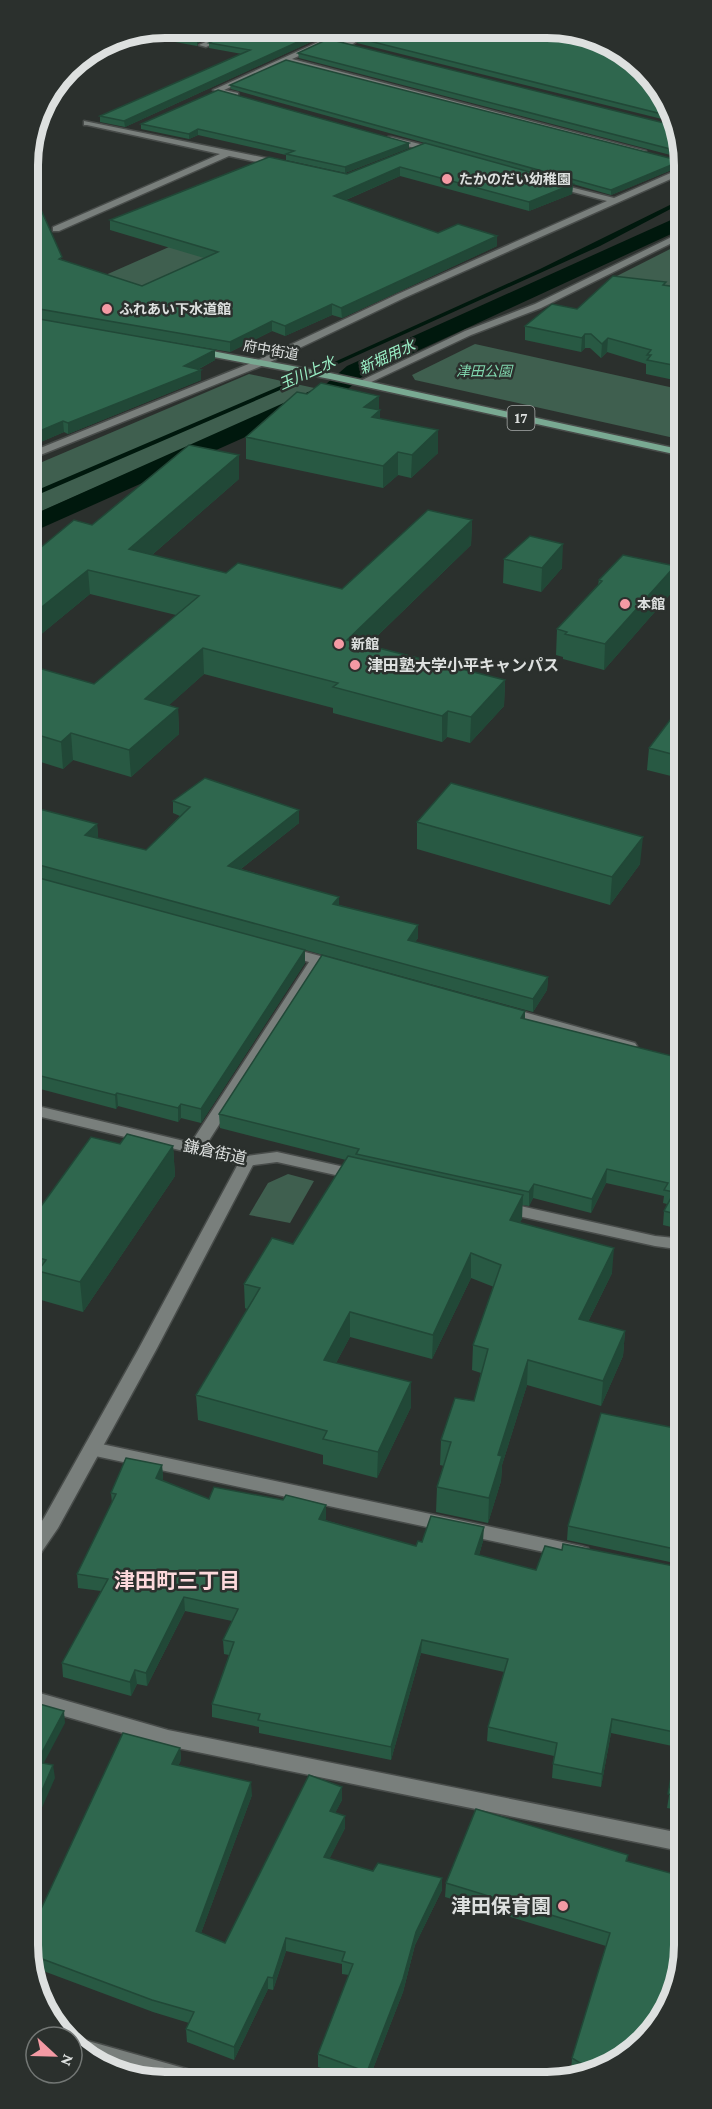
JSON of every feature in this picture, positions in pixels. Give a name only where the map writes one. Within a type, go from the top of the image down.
[{"type":"main road","name":"府中街道","points":[[180,348],[325,375],[674,451]]},
{"type":"street","points":[[203,45],[219,38]]},
{"type":"street","points":[[320,38],[358,47]]},
{"type":"street","points":[[347,44],[357,38]]},
{"type":"street","points":[[207,95],[327,40]]},
{"type":"street","points":[[285,59],[649,153]]},
{"type":"street","points":[[217,90],[249,99]]},
{"type":"street","points":[[126,131],[146,122]]},
{"type":"street","points":[[87,123],[288,166]]},
{"type":"street","points":[[379,135],[446,154]]},
{"type":"street","points":[[412,152],[424,148]]},
{"type":"street","points":[[56,229],[228,153]]},
{"type":"street","points":[[38,454],[260,363],[401,296],[674,175]]},
{"type":"street","points":[[548,182],[616,201]]},
{"type":"street","points":[[361,383],[468,333],[538,306],[674,238]]},
{"type":"street","points":[[273,947],[352,969]]},
{"type":"street","points":[[195,1149],[318,959]]},
{"type":"street","points":[[489,1007],[649,1051]]},
{"type":"street","name":"鎌倉街道","points":[[38,1111],[247,1161],[277,1157],[368,1177]]},
{"type":"street","points":[[38,1542],[51,1523],[147,1350],[247,1161]]},
{"type":"street","points":[[482,1203],[674,1244]]},
{"type":"street","points":[[92,1449],[599,1556]]},
{"type":"street","points":[[38,1701],[168,1738],[674,1841]]},
{"type":"street","points":[[104,2056],[159,2071]]},
{"type":"green space","points":[[194,236],[242,248],[129,299],[85,284]]},
{"type":"green space","points":[[674,247],[674,292],[609,280]]},
{"type":"green space","name":"津田公園","points":[[475,344],[674,388],[674,438],[415,380],[412,375]]},
{"type":"green space","points":[[249,374],[319,389],[38,513],[38,464]]},
{"type":"green space","points":[[288,1174],[314,1181],[290,1223],[249,1215],[268,1183]]},
{"type":"shaded area","points":[[674,203],[674,207],[600,246],[287,387],[38,495],[38,490],[299,378],[540,269]]},
{"type":"building","points":[[220,38],[306,38],[124,121],[100,116],[250,50],[209,43]]},
{"type":"building","points":[[357,38],[555,38],[572,40],[596,47],[625,64],[653,94],[664,114]]},
{"type":"building","points":[[328,39],[668,124],[673,150],[298,53]]},
{"type":"building","points":[[286,60],[674,159],[674,164],[611,190],[230,85]]},
{"type":"building","points":[[218,90],[409,143],[345,167],[286,154],[294,151],[198,129],[189,134],[141,124]]},
{"type":"building","points":[[425,143],[573,184],[529,202],[400,167],[334,196],[438,233],[458,224],[497,236],[341,308],[332,304],[285,326],[272,321],[230,342],[38,309],[38,203],[62,257],[59,259],[142,286],[218,252],[110,220],[269,157],[347,174]]},
{"type":"building","points":[[613,276],[666,282],[663,285],[674,287],[674,365],[647,360],[651,355],[647,355],[651,350],[608,338],[602,344],[591,334],[585,334],[582,338],[525,326],[552,304],[577,309]]},
{"type":"building","points":[[38,319],[215,350],[184,366],[201,370],[68,423],[63,421],[38,432]]},
{"type":"building","points":[[321,383],[379,396],[364,407],[380,410],[372,417],[438,430],[412,455],[398,452],[383,466],[246,437],[297,392],[307,394]]},
{"type":"building","points":[[189,445],[239,455],[129,549],[226,573],[238,563],[342,589],[428,510],[472,520],[347,640],[505,680],[471,717],[448,711],[442,716],[333,687],[338,683],[203,648],[145,699],[178,708],[129,750],[71,733],[61,742],[38,735],[38,668],[94,684],[199,596],[88,570],[38,610],[38,550],[74,520],[92,525]]},
{"type":"building","points":[[530,536],[563,544],[542,568],[504,559]]},
{"type":"building","points":[[623,555],[674,566],[605,644],[565,634],[567,632],[557,629],[602,581],[599,580]]},
{"type":"building","points":[[674,715],[674,755],[649,748]]},
{"type":"building","points":[[205,778],[299,810],[228,866],[339,897],[333,904],[418,925],[408,940],[548,977],[533,999],[38,865],[38,809],[97,824],[85,835],[146,850],[190,807],[173,801]]},
{"type":"building","points":[[451,783],[643,837],[612,877],[417,822]]},
{"type":"building","points":[[38,878],[305,950],[201,1109],[181,1104],[178,1108],[117,1093],[115,1095],[38,1075]]},
{"type":"building","points":[[322,955],[525,1011],[521,1018],[674,1056],[674,1192],[664,1190],[668,1183],[607,1169],[592,1199],[534,1184],[529,1192],[356,1154],[359,1149],[219,1114]]},
{"type":"building","points":[[127,1134],[173,1146],[80,1282],[38,1271],[46,1260],[38,1258],[38,1211],[91,1137],[120,1144]]},
{"type":"building","points":[[348,1156],[523,1195],[510,1220],[614,1248],[579,1319],[625,1331],[603,1381],[528,1360],[498,1455],[502,1456],[489,1498],[437,1487],[451,1442],[441,1440],[455,1398],[474,1401],[488,1349],[473,1345],[501,1265],[471,1253],[433,1335],[350,1312],[324,1360],[411,1382],[378,1452],[323,1439],[327,1431],[196,1395],[260,1288],[244,1284],[272,1238],[293,1244]]},
{"type":"building","points":[[674,1192],[674,1214],[664,1211]]},
{"type":"building","points":[[601,1413],[674,1428],[674,1549],[568,1526]]},
{"type":"building","points":[[126,1458],[162,1465],[156,1478],[209,1499],[214,1487],[283,1500],[286,1495],[326,1505],[319,1519],[416,1546],[418,1541],[422,1542],[431,1516],[484,1527],[475,1554],[536,1570],[545,1546],[562,1550],[563,1544],[674,1566],[674,1732],[612,1719],[602,1774],[553,1764],[557,1743],[488,1727],[508,1659],[422,1640],[391,1747],[258,1720],[260,1714],[212,1704],[234,1642],[223,1640],[238,1609],[184,1597],[146,1673],[135,1670],[130,1682],[62,1663],[108,1579],[77,1574],[116,1494],[111,1493]]},
{"type":"building","points":[[38,1704],[64,1711],[38,1760]]},
{"type":"building","points":[[123,1733],[180,1748],[172,1764],[251,1782],[196,1931],[225,1943],[309,1775],[342,1787],[330,1811],[345,1816],[324,1857],[373,1871],[378,1863],[442,1878],[416,1932],[403,1979],[367,2072],[318,2054],[353,1964],[342,1961],[345,1952],[286,1938],[273,1978],[268,1977],[234,2047],[186,2029],[194,2012],[152,2000],[39,1958],[38,1916]]},
{"type":"building","points":[[674,1761],[674,1795],[668,1794]]},
{"type":"building","points":[[38,1762],[53,1765],[38,1800]]},
{"type":"building","points":[[476,1809],[628,1855],[626,1861],[674,1874],[672,1969],[665,1993],[653,2015],[625,2045],[596,2062],[584,2066],[572,2058],[610,1933],[446,1883]]},
{"type":"waterway","name":"新堀用水","points":[[38,522],[334,389],[355,371],[674,225]]},
{"type":"place","name":"たかのだい幼稚園","points":[[447,179]]},
{"type":"place","name":"ふれあい下水道館","points":[[107,309]]},
{"type":"place","name":"本館","points":[[625,604]]},
{"type":"place","name":"新館","points":[[339,644]]},
{"type":"place","name":"津田塾大学小平キャンパス","points":[[355,665]]},
{"type":"place","name":"津田保育園","points":[[563,1906]]},
{"type":"district","name":"津田町三丁目","points":[[177,1581]]},
{"type":"water label","name":"玉川上水","points":[[307,373]]}]
